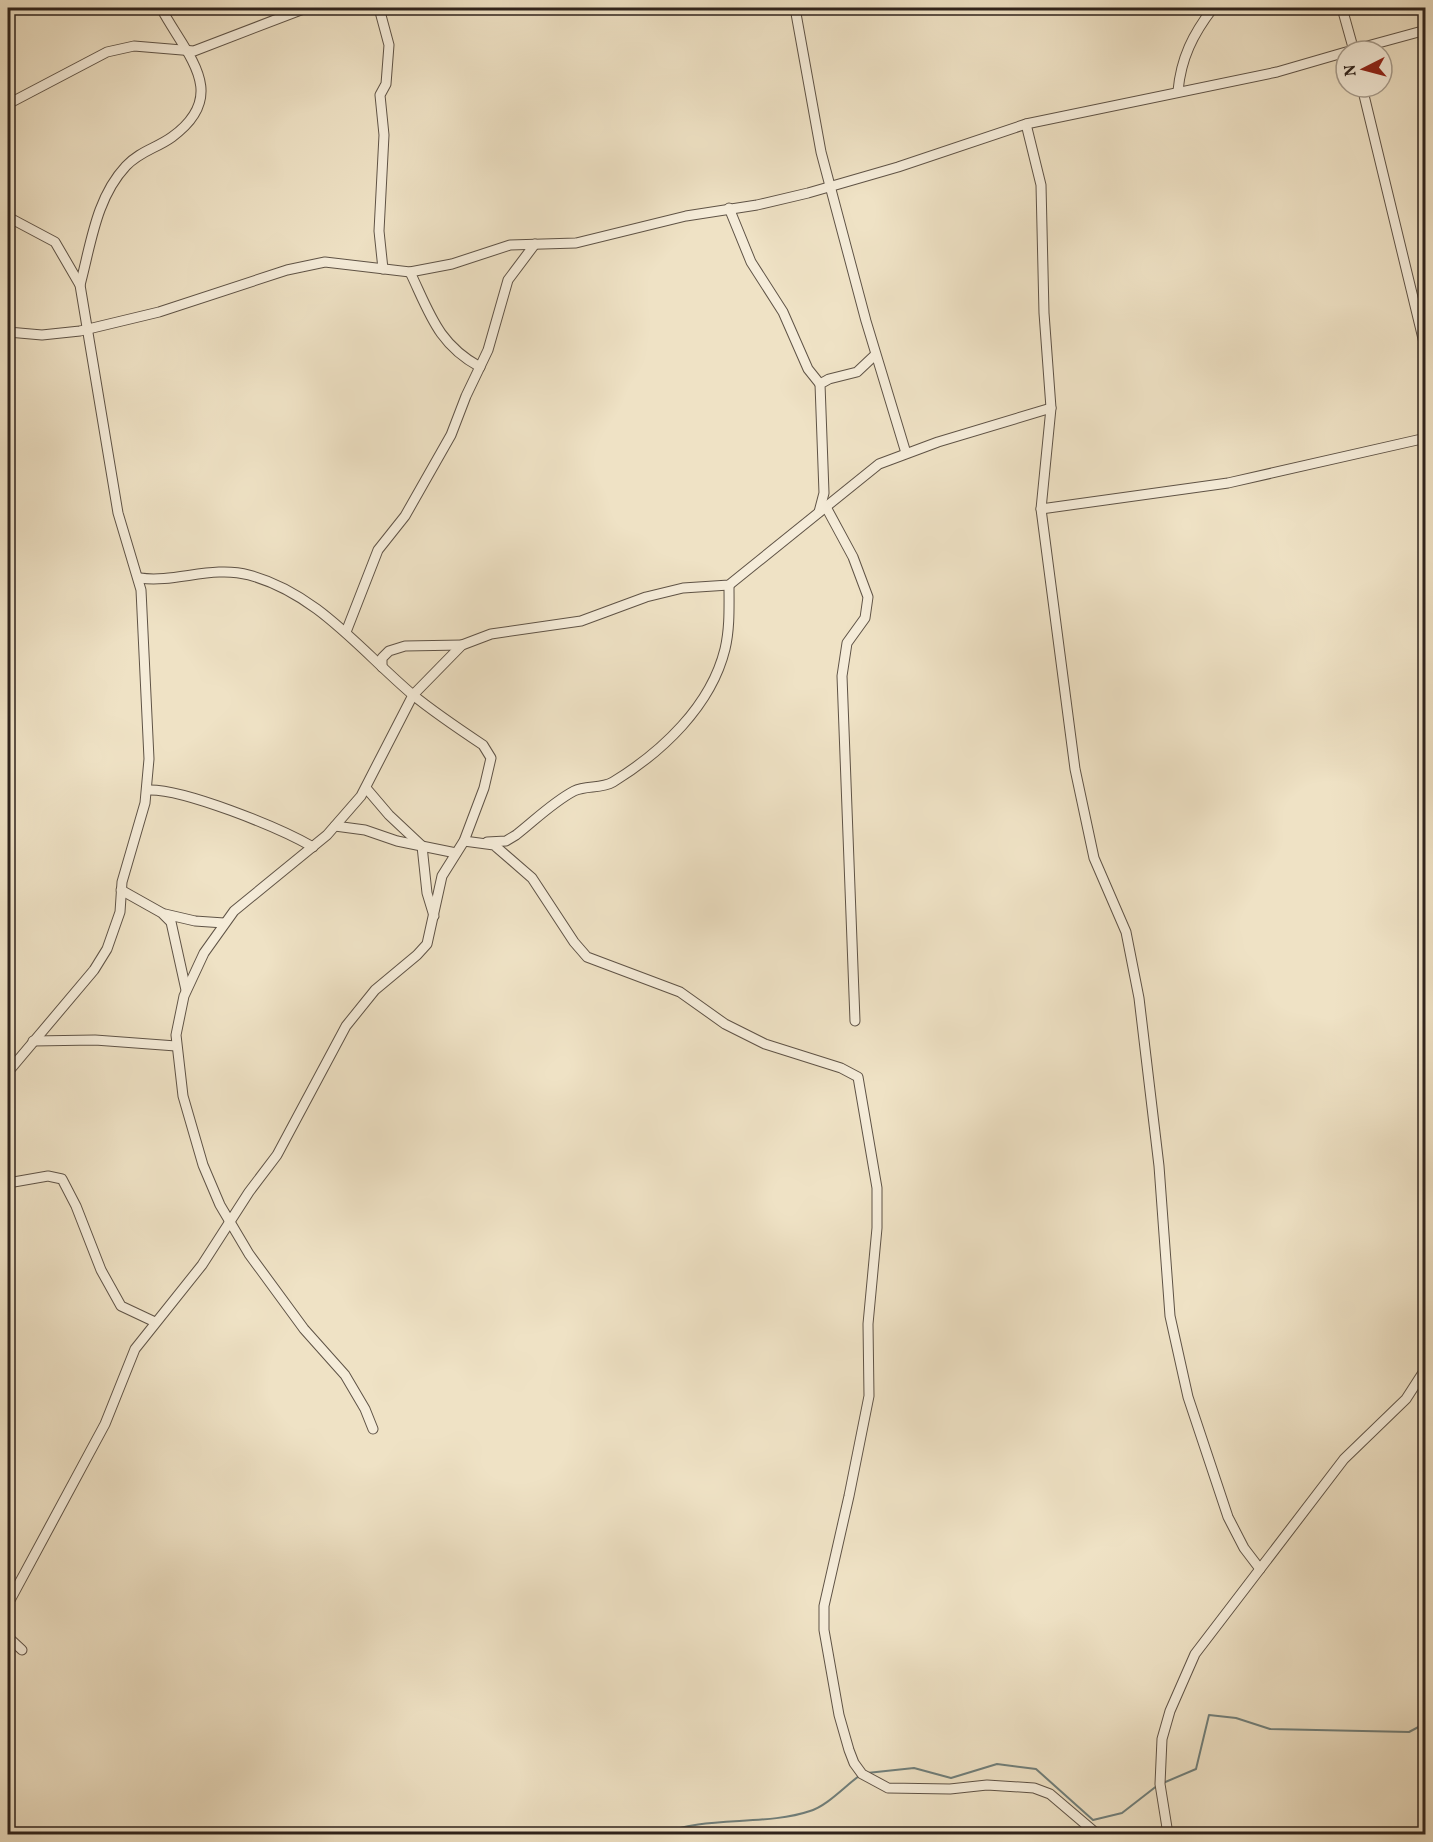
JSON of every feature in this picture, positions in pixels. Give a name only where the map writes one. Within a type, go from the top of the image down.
[{"type":"street","points":[[80,285],[94,227],[116,179],[143,151],[170,139],[181,130],[201,106],[203,96],[200,78],[161,8]]},
{"type":"street","points":[[8,104],[75,67],[117,48],[143,46],[194,51],[304,8]]},
{"type":"street","points":[[379,8],[388,45],[386,84],[380,94],[384,135],[379,217],[383,270]]},
{"type":"street","points":[[795,8],[818,140],[875,355],[906,453]]},
{"type":"street","points":[[1178,91],[1180,65],[1185,53],[1213,8]]},
{"type":"street","points":[[1342,8],[1348,39]]},
{"type":"street","points":[[1393,39],[1425,30]]},
{"type":"street","points":[[8,332],[42,335],[89,329],[159,312],[228,288],[317,263],[333,261],[383,270],[410,272],[452,264],[500,247],[576,243],[729,208],[757,206],[831,186],[1026,124],[1276,72],[1334,56]]},
{"type":"street","points":[[1365,99],[1425,351]]},
{"type":"street","points":[[1026,124],[1041,185],[1044,313],[1051,408],[1041,509],[1075,769],[1094,858],[1126,932],[1139,998],[1159,1166],[1170,1316],[1188,1397],[1228,1517],[1244,1548],[1260,1569]]},
{"type":"street","points":[[729,208],[751,262],[783,312],[803,359],[820,384],[823,509],[853,557],[869,602],[862,624],[847,644],[842,676],[855,1022]]},
{"type":"street","points":[[8,217],[55,242],[80,285],[118,513],[140,578],[149,733],[147,790],[121,890],[120,912],[102,960],[8,1072]]},
{"type":"street","points":[[346,632],[378,550],[405,516],[451,435],[498,321],[504,289],[512,273],[535,244]]},
{"type":"street","points":[[410,272],[443,340],[457,353],[480,367]]},
{"type":"street","points":[[820,384],[857,372],[875,355]]},
{"type":"street","points":[[382,667],[382,658],[396,648],[462,645],[491,634],[581,621],[646,597],[683,588],[729,585],[873,468],[906,453],[1051,408]]},
{"type":"street","points":[[1041,509],[1228,483],[1425,438]]},
{"type":"street","points":[[8,1604],[105,1424],[128,1362],[155,1322],[197,1273],[229,1222],[277,1155],[346,1026],[375,990],[423,950],[434,918],[442,876],[464,841],[484,788],[490,755],[483,745],[414,696],[346,632],[290,592],[273,583],[247,574],[140,578]]},
{"type":"street","points":[[464,841],[506,841],[516,836],[572,792],[612,782],[648,758],[684,724],[711,684],[725,651],[729,625],[729,585]]},
{"type":"street","points":[[373,1429],[361,1400],[345,1375],[304,1329],[229,1222],[203,1165],[188,1117],[176,1046],[179,1012],[200,959],[224,923],[246,901],[313,847],[335,826],[366,788],[414,696],[462,645]]},
{"type":"street","points":[[366,788],[389,815],[422,846],[427,893],[434,918]]},
{"type":"street","points":[[147,790],[186,795],[294,836],[313,847]]},
{"type":"street","points":[[335,826],[365,830],[456,853]]},
{"type":"street","points":[[485,842],[505,853],[532,878],[574,942],[587,957],[680,992],[725,1024],[765,1044],[841,1068],[858,1077],[877,1188],[877,1228],[868,1324],[869,1396],[824,1606],[824,1630],[839,1715],[849,1750],[862,1774],[888,1788],[931,1789],[987,1785],[1034,1788],[1050,1794],[1097,1834]]},
{"type":"street","points":[[121,890],[162,913],[195,921],[224,923]]},
{"type":"street","points":[[162,913],[171,922],[186,990]]},
{"type":"street","points":[[33,1041],[86,1040],[176,1046]]},
{"type":"street","points":[[8,1183],[48,1176],[62,1179],[76,1206],[101,1270],[121,1306],[155,1322]]},
{"type":"street","points":[[1168,1834],[1160,1784],[1162,1739],[1170,1711],[1195,1654],[1344,1458],[1406,1399],[1425,1368]]},
{"type":"street","points":[[8,1636],[22,1650]]},
{"type":"waterway","points":[[1163,1783],[1196,1769],[1209,1715],[1236,1718],[1270,1729],[1409,1732],[1426,1723]]},
{"type":"waterway","points":[[867,1773],[914,1768],[951,1778],[997,1764],[1036,1769],[1093,1820],[1122,1813],[1158,1785]]},
{"type":"waterway","points":[[663,1834],[678,1828],[696,1825],[793,1816],[810,1811],[829,1800],[859,1776]]}]
